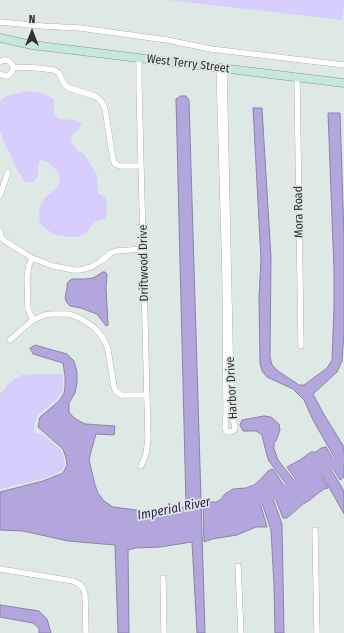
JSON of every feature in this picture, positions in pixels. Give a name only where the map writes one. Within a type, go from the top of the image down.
[{"type":"street","points":[[0,22],[73,27],[210,48],[344,65]]},
{"type":"street","name":"West Terry Street","points":[[0,38],[32,45],[344,83]]},
{"type":"street","name":"West Terry Street","points":[[0,44],[32,45]]},
{"type":"street","name":"Driftwood Drive","points":[[140,58],[139,86],[148,439],[146,454],[141,466]]},
{"type":"street","points":[[0,62],[3,60],[9,61],[13,67],[10,74],[4,76],[0,74]]},
{"type":"street","points":[[13,67],[54,70],[59,73],[64,84],[69,88],[100,99],[105,110],[115,164],[120,166],[142,166]]},
{"type":"street","name":"Harbor Drive","points":[[221,68],[231,390],[234,427],[234,430],[231,432],[227,432],[225,429],[221,68]]},
{"type":"street","name":"Mora Road","points":[[297,78],[301,346]]},
{"type":"street","points":[[0,195],[8,172]]},
{"type":"street","points":[[0,231],[1,237],[5,242],[32,258],[68,270],[86,269],[116,250],[143,249]]},
{"type":"street","points":[[32,258],[27,277],[28,309],[34,320]]},
{"type":"street","points":[[10,340],[34,320],[45,315],[64,314],[75,316],[85,321],[99,333],[106,344],[116,391],[121,395],[147,395]]},
{"type":"street","points":[[315,530],[317,633]]},
{"type":"street","points":[[238,566],[240,633]]},
{"type":"street","points":[[0,569],[73,581],[79,584],[83,588],[85,594],[86,633]]},
{"type":"street","points":[[163,578],[164,633]]},
{"type":"shaded area","points":[[168,0],[344,0],[344,6],[342,20]]},
{"type":"shaded area","points":[[28,91],[42,93],[54,99],[54,112],[58,119],[75,120],[82,124],[78,131],[71,135],[72,144],[77,150],[84,154],[97,175],[98,194],[105,197],[107,202],[107,210],[106,219],[96,221],[84,234],[77,237],[53,234],[40,224],[40,207],[43,200],[60,182],[59,173],[48,162],[40,160],[38,176],[33,182],[25,182],[16,168],[0,132],[0,101],[6,96]]},
{"type":"shaded area","points":[[181,96],[186,96],[189,100],[205,633],[197,633],[192,542],[128,550],[129,633],[118,633],[115,545],[68,541],[23,531],[0,530],[0,492],[43,481],[63,473],[67,465],[63,449],[38,427],[40,417],[59,401],[64,393],[65,376],[63,363],[33,354],[30,348],[35,345],[67,354],[74,361],[77,372],[77,382],[75,393],[69,403],[69,412],[74,418],[85,424],[115,426],[114,435],[96,434],[89,459],[95,485],[98,493],[104,501],[113,507],[151,512],[179,510],[186,505],[176,99]]},
{"type":"shaded area","points":[[253,108],[262,108],[271,258],[270,357],[272,365],[278,371],[299,385],[304,385],[327,368],[332,360],[334,270],[328,113],[340,113],[344,237],[344,332],[342,361],[337,372],[313,394],[344,447],[344,458],[337,462],[313,420],[304,400],[293,389],[267,377],[262,371],[260,363],[259,297],[261,259]]},
{"type":"shaded area","points":[[103,272],[107,274],[106,288],[108,325],[106,326],[97,314],[81,308],[70,306],[65,298],[67,284],[69,281],[72,279],[93,278]]},
{"type":"shaded area","points":[[63,374],[62,392],[57,399],[38,415],[34,425],[34,430],[36,433],[42,434],[61,450],[65,465],[62,471],[42,479],[0,489],[0,392],[2,393],[8,384],[22,375]]},
{"type":"shaded area","points":[[264,416],[271,417],[279,424],[280,430],[274,443],[274,449],[278,460],[297,484],[289,488],[269,461],[262,435],[256,431],[243,431],[240,425],[242,420]]},
{"type":"shaded area","points":[[326,447],[336,464],[344,460],[344,477],[340,480],[331,465],[328,464],[318,471],[328,488],[324,489],[303,504],[287,518],[283,518],[272,493],[260,497],[259,499],[267,527],[256,527],[237,535],[212,539],[204,542],[203,502],[216,502],[233,489],[246,488],[254,485],[272,469],[287,490],[290,491],[299,484],[287,467],[311,452],[316,452],[321,448]]},
{"type":"shaded area","points":[[329,466],[344,491],[344,514],[320,471]]},
{"type":"shaded area","points":[[272,496],[282,524],[284,633],[275,633],[271,530],[261,500]]},
{"type":"shaded area","points":[[0,605],[39,611],[47,619],[51,633],[39,633],[39,628],[33,623],[0,617]]},
{"type":"waterway","name":"Imperial River","points":[[248,504],[276,495],[344,458]]}]
